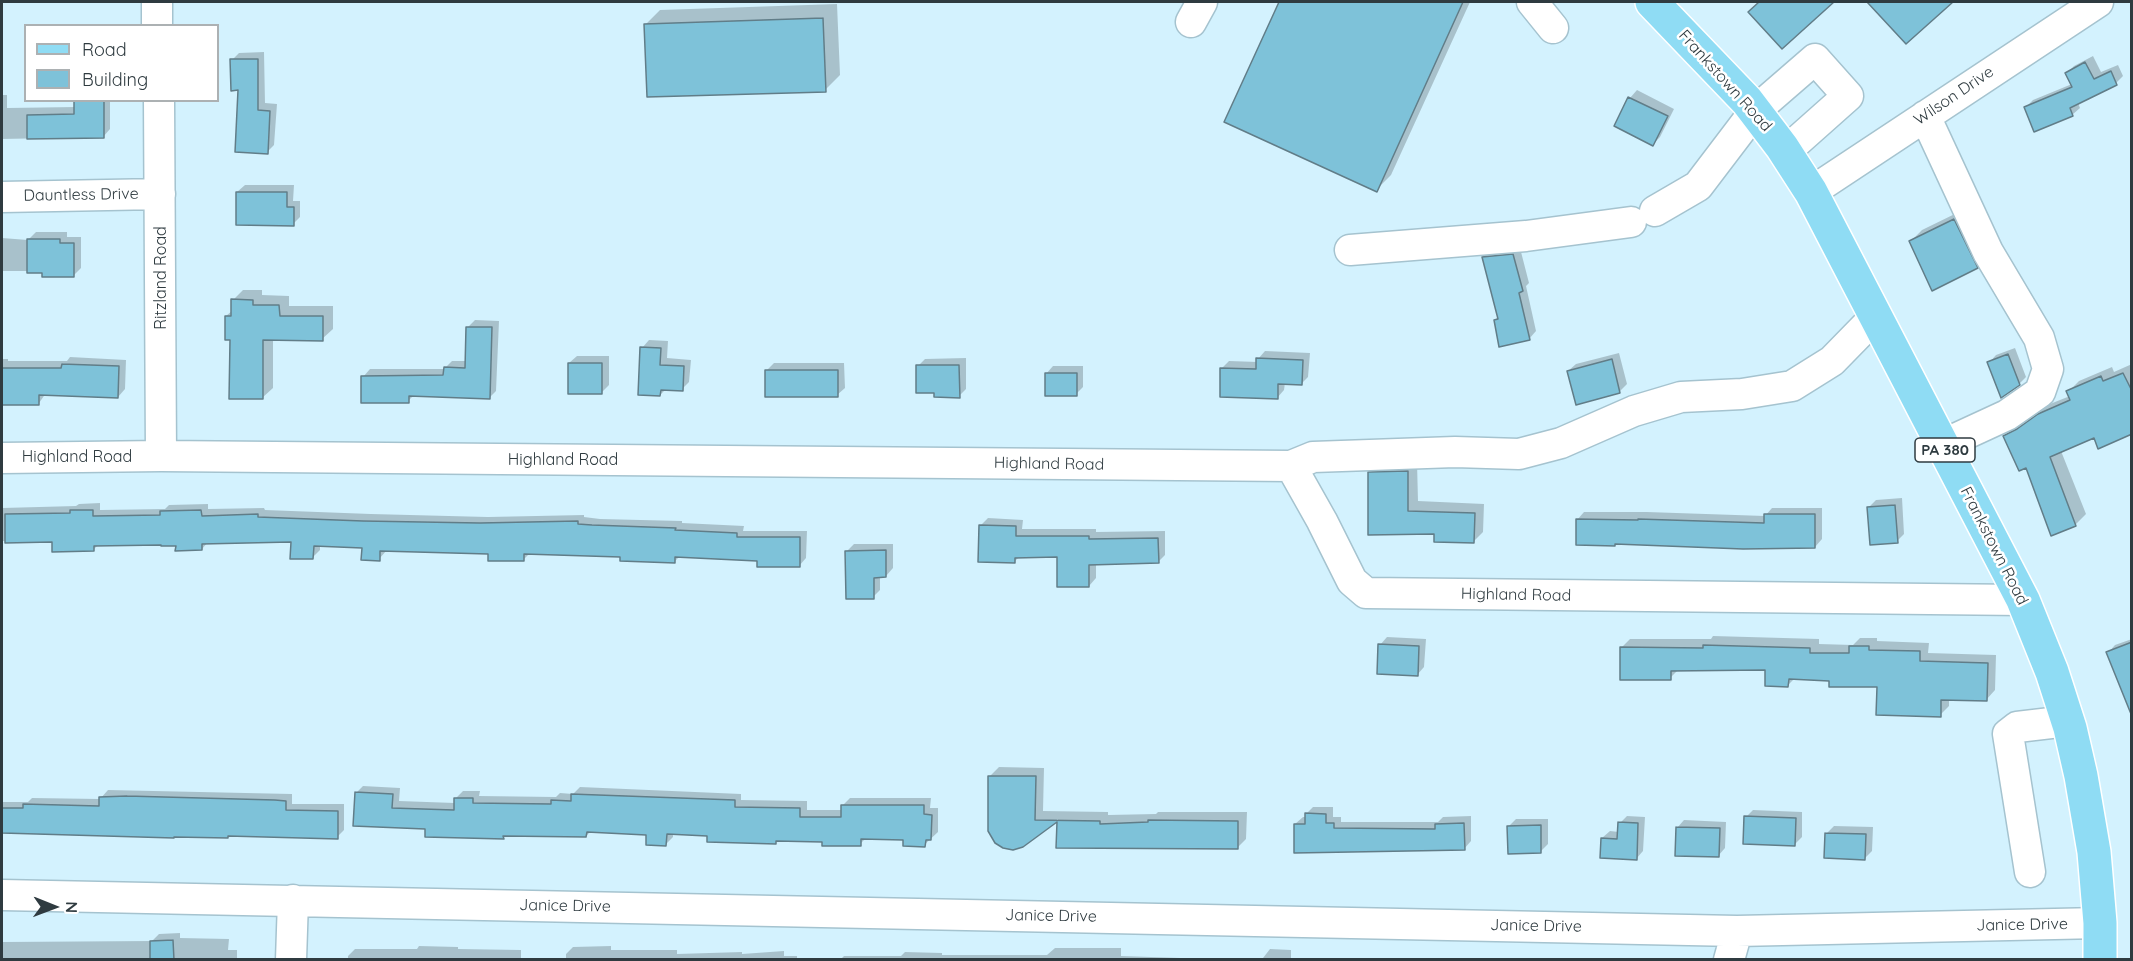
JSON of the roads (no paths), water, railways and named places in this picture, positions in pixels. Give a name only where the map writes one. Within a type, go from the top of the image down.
[{"type":"main road","name":"Frankstown Road","points":[[1652,2],[1715,66],[1755,111],[1811,192],[2024,600],[2068,721],[2081,776],[2094,852],[2100,923],[2100,960]]},
{"type":"street","points":[[157,2],[157,24]]},
{"type":"street","points":[[1532,2],[1553,28]]},
{"type":"street","name":"Wilson Drive","points":[[1811,192],[2098,2]]},
{"type":"street","points":[[1350,250],[1526,236],[1643,216],[1698,186],[1755,111],[1815,59],[1848,96],[1785,152]]},
{"type":"street","name":"Ritzland Road","points":[[159,102],[162,456]]},
{"type":"street","points":[[1925,116],[1988,252],[2039,338],[2048,369],[2040,392],[2007,415],[1942,445]]},
{"type":"street","name":"Dauntless Drive","points":[[2,197],[160,194]]},
{"type":"street","points":[[1291,466],[1313,457],[1455,452],[1519,454],[1561,442],[1634,411],[1681,397],[1742,394],[1792,386],[1832,361],[1875,316]]},
{"type":"street","name":"Highland Road","points":[[2,458],[162,456],[1291,466],[1352,581],[1366,593],[2024,600]]},
{"type":"street","points":[[2030,872],[2008,734],[2017,727],[2068,721]]},
{"type":"street","name":"Janice Drive","points":[[2,895],[1737,931],[2100,923]]},
{"type":"street","points":[[291,960],[293,900]]},
{"type":"street","points":[[1729,960],[1737,931]]}]
